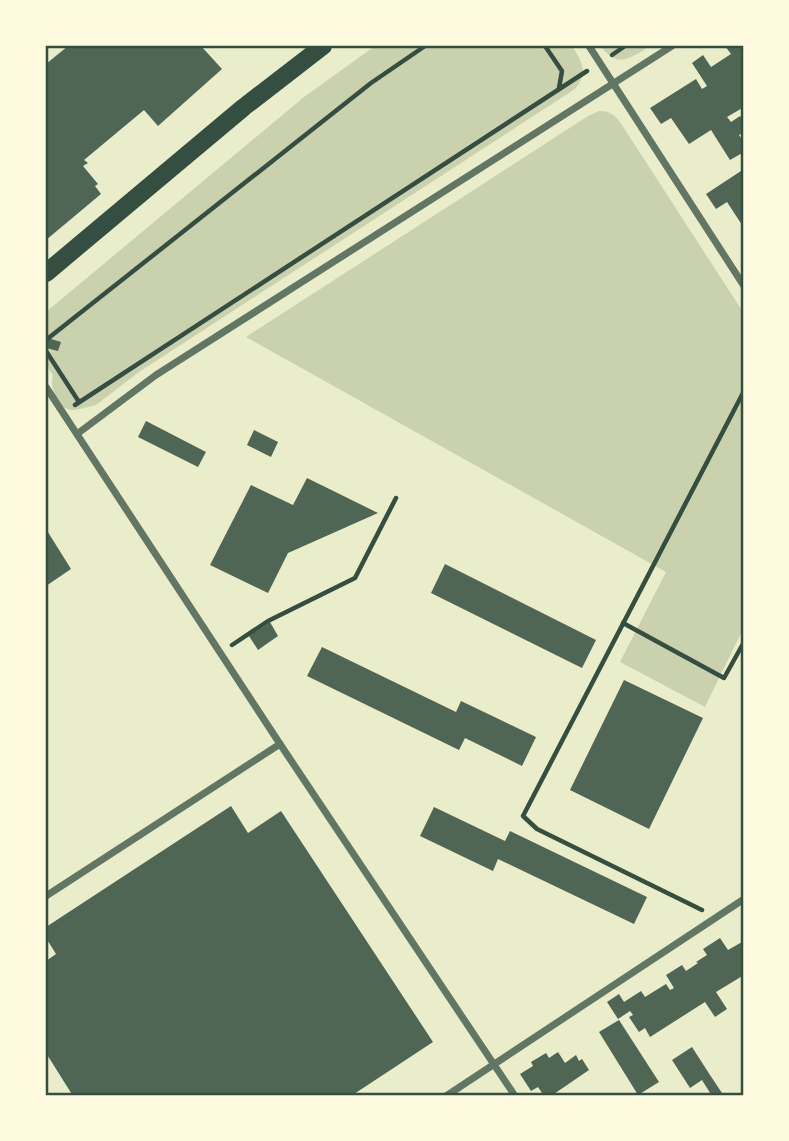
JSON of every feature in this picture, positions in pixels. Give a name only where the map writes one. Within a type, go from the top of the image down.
[{"type":"main road","points":[[46,273],[136,195],[323,46]]},
{"type":"street","points":[[589,46],[744,286]]},
{"type":"street","points":[[77,435],[156,375],[672,46]]},
{"type":"street","points":[[46,387],[514,1096]]},
{"type":"street","points":[[46,896],[280,744]]},
{"type":"street","points":[[446,1096],[744,899]]},
{"type":"path","points":[[46,340],[371,83],[425,46]]},
{"type":"path","points":[[545,46],[562,71],[559,88]]},
{"type":"path","points":[[63,413],[600,62]]},
{"type":"path","points":[[46,351],[79,402]]},
{"type":"path","points":[[716,916],[537,829],[523,816],[744,391]]},
{"type":"path","points":[[220,653],[268,621],[355,578],[396,498]]},
{"type":"path","points":[[623,624],[724,678],[744,642]]},
{"type":"green space","points":[[375,46],[572,46],[583,72],[575,89],[139,372],[96,405],[74,410],[63,407],[56,398],[52,386],[53,375],[46,365],[46,312],[304,97]]},
{"type":"green space","points":[[601,46],[650,46],[631,57],[618,59]]},
{"type":"green space","points":[[599,111],[611,113],[620,122],[743,312],[743,629],[705,707],[620,662],[666,572],[246,337]]},
{"type":"building","points":[[68,46],[201,46],[222,69],[158,126],[144,110],[84,160],[88,163],[83,166],[98,184],[95,186],[101,194],[46,240],[46,64]]},
{"type":"building","points":[[725,46],[744,46],[744,107],[727,117],[731,122],[740,116],[744,122],[744,132],[739,135],[744,142],[744,152],[730,160],[711,130],[689,144],[671,118],[661,124],[650,108],[696,79],[702,89],[707,86],[692,63],[703,55],[711,67],[731,54]]},
{"type":"building","points":[[744,169],[744,228],[727,202],[716,209],[706,194]]},
{"type":"building","points":[[48,338],[61,342],[58,351],[46,348]]},
{"type":"building","points":[[146,421],[206,452],[198,467],[138,437]]},
{"type":"building","points":[[254,430],[278,442],[271,457],[247,445]]},
{"type":"building","points":[[307,478],[378,513],[288,553],[268,593],[210,565],[251,485],[293,505]]},
{"type":"building","points":[[46,529],[71,569],[46,586]]},
{"type":"building","points":[[445,564],[596,640],[582,668],[431,593]]},
{"type":"building","points":[[270,622],[278,636],[258,650],[249,636]]},
{"type":"building","points":[[322,647],[456,712],[461,701],[536,737],[522,766],[465,738],[459,750],[307,676]]},
{"type":"building","points":[[624,680],[703,718],[649,829],[570,790]]},
{"type":"building","points":[[231,806],[248,833],[281,811],[433,1042],[351,1096],[73,1096],[46,1053],[46,961],[56,954],[46,938],[46,927]]},
{"type":"building","points":[[434,807],[505,841],[510,831],[647,897],[634,924],[498,859],[493,871],[420,836]]},
{"type":"building","points":[[720,938],[728,950],[742,942],[744,944],[744,975],[716,992],[727,1009],[715,1017],[705,1002],[650,1037],[645,1028],[639,1032],[629,1017],[633,1015],[630,1011],[618,1019],[607,1002],[619,994],[624,1002],[641,991],[645,997],[666,984],[670,990],[674,988],[666,975],[682,965],[686,971],[698,963],[696,962],[707,955],[703,949]]},
{"type":"building","points":[[619,1020],[659,1082],[638,1095],[599,1032]]},
{"type":"building","points":[[692,1047],[724,1096],[712,1096],[702,1080],[690,1088],[672,1060]]},
{"type":"building","points":[[558,1052],[565,1063],[576,1055],[589,1070],[551,1096],[544,1096],[538,1087],[531,1091],[520,1074],[533,1066],[531,1062],[546,1053],[549,1058]]}]
